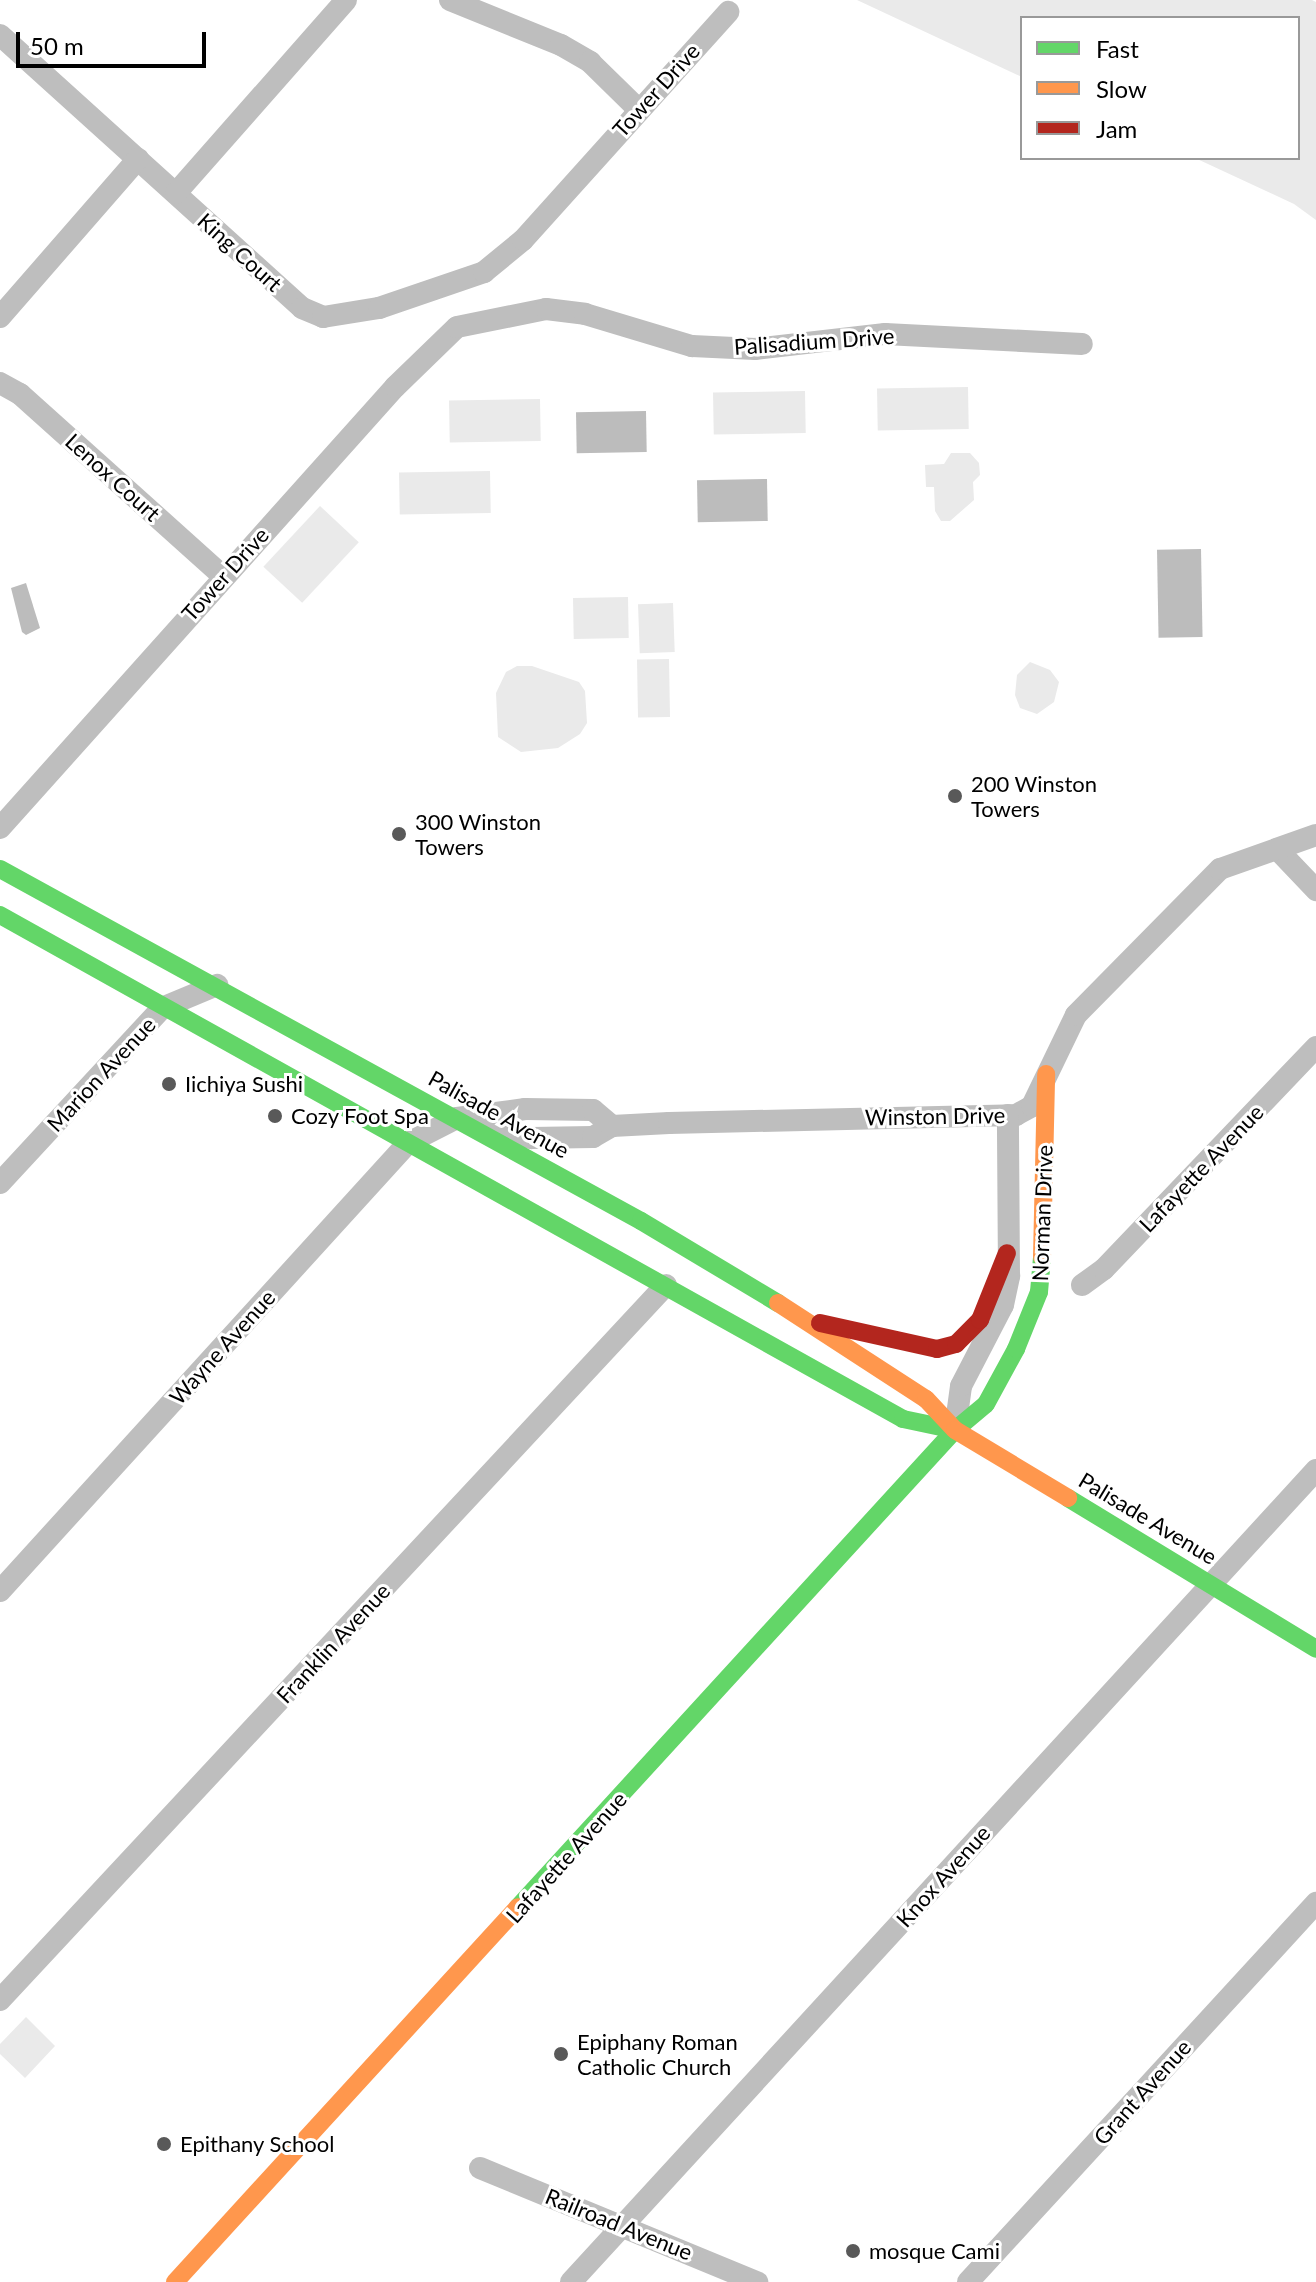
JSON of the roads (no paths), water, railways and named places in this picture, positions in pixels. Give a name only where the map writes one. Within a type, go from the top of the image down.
[{"type":"main road","name":"Palisade Avenue","points":[[0,869],[217,985],[641,1221],[806,1320],[926,1399],[955,1430],[1316,1649]]},
{"type":"main road","name":"Palisade Avenue","points":[[0,915],[903,1419],[955,1430]]},
{"type":"main road","name":"Norman Drive","points":[[955,1430],[986,1404],[1016,1349],[1039,1292],[1044,1224],[1046,1074]]},
{"type":"main road","points":[[806,1320],[859,1329],[917,1346],[937,1349],[956,1344],[980,1320],[1007,1253]]},
{"type":"main road","points":[[666,1285],[688,1277]]},
{"type":"main road","points":[[718,1293],[752,1311],[786,1308]]},
{"type":"main road","name":"Lafayette Avenue","points":[[175,2282],[955,1430]]},
{"type":"street","points":[[176,193],[346,0]]},
{"type":"street","points":[[450,0],[561,45],[590,62],[638,109]]},
{"type":"street","name":"Tower Drive","points":[[523,240],[728,12]]},
{"type":"street","name":"King Court","points":[[0,35],[302,308],[323,317],[379,308],[484,272],[523,240]]},
{"type":"street","points":[[0,317],[138,159]]},
{"type":"street","name":"Palisadium Drive","points":[[457,327],[546,309],[585,314],[692,346],[755,349],[885,334],[1082,344]]},
{"type":"street","name":"Tower Drive","points":[[0,828],[395,387],[457,327]]},
{"type":"street","name":"Lenox Court","points":[[0,383],[20,394],[223,576]]},
{"type":"street","name":"Winston Drive","points":[[457,1118],[531,1138],[593,1137],[612,1126],[1008,1115],[1032,1106],[1076,1015],[1220,869],[1316,835]]},
{"type":"street","points":[[1277,849],[1316,890]]},
{"type":"street","name":"Marion Avenue","points":[[0,1183],[162,1008],[217,985]]},
{"type":"street","name":"Lafayette Avenue","points":[[1082,1285],[1104,1269],[1145,1228],[1316,1047]]},
{"type":"street","name":"Norman Drive","points":[[955,1430],[961,1386],[1003,1305],[1009,1276],[1008,1115]]},
{"type":"street","name":"Wayne Avenue","points":[[0,1591],[408,1143],[457,1118]]},
{"type":"street","name":"Franklin Avenue","points":[[0,2000],[666,1285]]},
{"type":"street","name":"Knox Avenue","points":[[571,2282],[1316,1470]]},
{"type":"street","name":"Grant Avenue","points":[[968,2282],[1316,1903]]},
{"type":"street","points":[[0,1968],[21,1977]]},
{"type":"street","name":"Railroad Avenue","points":[[480,2168],[757,2282]]},
{"type":"place","name":"200 Winston Towers","points":[[955,796]]},
{"type":"place","name":"300 Winston Towers","points":[[399,834]]},
{"type":"place","name":"Iichiya Sushi","points":[[169,1084]]},
{"type":"place","name":"Cozy Foot Spa","points":[[275,1116]]},
{"type":"place","name":"Epiphany Roman Catholic Church","points":[[561,2054]]},
{"type":"place","name":"Epithany School","points":[[164,2144]]},
{"type":"place","name":"mosque Cami","points":[[853,2251]]}]
